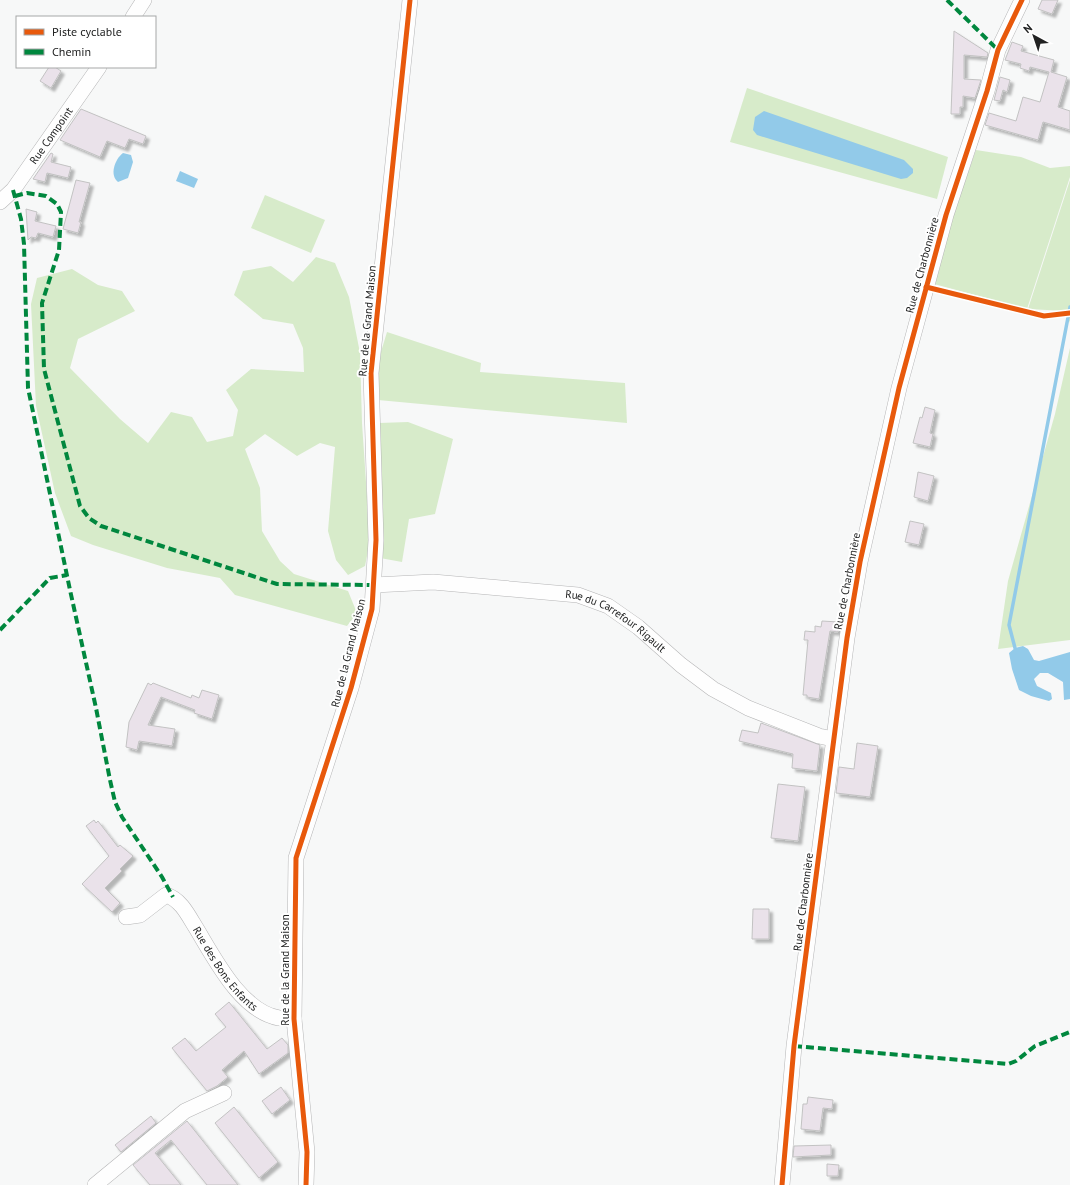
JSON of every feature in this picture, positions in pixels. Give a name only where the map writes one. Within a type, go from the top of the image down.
[{"type":"street","points":[[134,16],[144,0]]},
{"type":"street","name":"Rue de la Grand Maison","points":[[306,1185],[308,1152],[294,1019],[296,858],[351,688],[372,609],[376,540],[371,373],[410,0]]},
{"type":"street","name":"Rue de Charbonnière","points":[[782,1185],[794,1046],[846,638],[860,562],[899,388],[946,215],[987,91],[998,50],[1022,0]]},
{"type":"street","name":"Rue Compoint","points":[[0,202],[13,190],[18,180],[64,119],[98,68]]},
{"type":"street","name":"Rue du Carrefour Rigault","points":[[374,584],[433,582],[578,595],[608,606],[638,627],[681,665],[713,689],[748,708],[819,736],[833,739]]},
{"type":"street","name":"Rue des Bons Enfants","points":[[126,917],[140,915],[166,894],[173,897],[188,915],[225,975],[239,994],[262,1011],[278,1018],[294,1019]]},
{"type":"street","points":[[95,1185],[185,1111],[224,1093]]},
{"type":"green space","points":[[747,88],[948,157],[937,199],[730,142]]},
{"type":"green space","points":[[976,150],[1021,157],[1050,168],[1070,166],[1070,177],[1027,309],[934,284],[954,212]]},
{"type":"green space","points":[[1070,180],[1070,323],[1066,311],[1028,309]]},
{"type":"green space","points":[[265,195],[325,220],[311,253],[251,228]]},
{"type":"green space","points":[[316,257],[335,263],[349,297],[360,353],[362,423],[370,541],[365,566],[348,575],[336,560],[328,531],[335,447],[320,443],[297,456],[265,434],[245,449],[260,488],[262,531],[280,561],[294,574],[348,591],[357,613],[347,626],[235,595],[220,578],[167,568],[93,545],[71,536],[55,493],[36,406],[31,304],[37,278],[72,269],[98,285],[122,291],[135,311],[78,339],[70,368],[120,419],[148,443],[171,412],[192,417],[207,442],[233,436],[238,410],[226,390],[251,369],[304,372],[303,348],[293,324],[263,319],[234,295],[243,271],[271,266],[293,282]]},
{"type":"green space","points":[[387,332],[481,363],[480,372],[625,383],[627,423],[378,400],[377,365]]},
{"type":"green space","points":[[1070,348],[1070,640],[998,649],[1008,581],[1055,414]]},
{"type":"green space","points":[[408,422],[453,439],[435,514],[409,519],[402,562],[380,558],[379,423]]},
{"type":"water","points":[[764,111],[904,160],[913,169],[913,173],[907,178],[901,179],[757,135],[753,130],[755,117]]},
{"type":"water","points":[[123,153],[131,155],[133,162],[128,178],[118,182],[115,179],[114,167]]},
{"type":"water","points":[[180,171],[198,179],[194,188],[176,181]]},
{"type":"water","points":[[1023,646],[1028,649],[1034,660],[1039,661],[1070,652],[1070,699],[1064,700],[1063,682],[1048,673],[1040,673],[1034,679],[1037,686],[1051,693],[1052,699],[1049,701],[1031,696],[1019,690],[1012,669],[1009,653],[1015,648]]},
{"type":"building","points":[[1042,0],[1058,0],[1052,14],[1038,9]]},
{"type":"building","points":[[954,31],[988,53],[987,57],[964,55],[964,79],[981,80],[975,98],[963,96],[963,107],[960,107],[960,114],[951,114]]},
{"type":"building","points":[[1012,42],[1023,46],[1021,51],[1054,60],[1051,72],[1067,77],[1058,107],[1070,111],[1070,130],[1043,122],[1038,140],[985,125],[989,113],[1016,121],[1023,97],[1040,102],[1049,72],[1030,67],[1029,71],[1020,68],[1021,64],[1005,60]]},
{"type":"building","points":[[48,68],[56,68],[61,71],[51,88],[40,81]]},
{"type":"building","points":[[1000,77],[1010,80],[1007,92],[1003,90],[1000,101],[994,100]]},
{"type":"building","points":[[81,109],[146,136],[143,144],[129,139],[125,148],[107,141],[100,157],[60,140]]},
{"type":"building","points":[[51,153],[53,154],[51,162],[71,167],[68,178],[47,173],[45,182],[33,179]]},
{"type":"building","points":[[76,180],[90,183],[79,222],[81,222],[78,233],[63,229]]},
{"type":"building","points":[[26,209],[37,212],[35,221],[56,226],[53,237],[38,233],[36,238],[31,237],[28,240]]},
{"type":"building","points":[[925,407],[935,410],[930,433],[933,434],[930,447],[913,443],[920,417],[922,418]]},
{"type":"building","points":[[918,472],[934,476],[928,501],[914,497]]},
{"type":"building","points":[[910,521],[924,524],[919,545],[905,542]]},
{"type":"building","points":[[822,621],[839,622],[838,632],[830,631],[819,699],[803,695],[808,640],[804,640],[805,631],[815,632],[815,626],[821,627]]},
{"type":"building","points":[[148,683],[151,685],[153,683],[191,698],[192,695],[199,698],[202,690],[219,695],[212,719],[194,713],[195,710],[161,697],[148,725],[175,729],[172,746],[139,741],[137,750],[126,747],[129,722]]},
{"type":"building","points":[[761,723],[820,745],[817,771],[792,768],[793,754],[739,741],[742,730],[758,733]]},
{"type":"building","points":[[857,743],[878,746],[870,797],[836,793],[839,767],[854,769]]},
{"type":"building","points":[[778,784],[805,787],[798,841],[771,838]]},
{"type":"building","points":[[94,820],[96,823],[98,821],[118,847],[120,845],[133,856],[120,869],[122,871],[105,888],[120,903],[112,912],[82,884],[109,856],[86,826]]},
{"type":"building","points":[[753,909],[769,909],[769,939],[752,939]]},
{"type":"building","points":[[229,1002],[267,1049],[282,1038],[288,1045],[288,1053],[259,1074],[244,1051],[222,1070],[228,1077],[217,1086],[207,1091],[172,1048],[185,1038],[196,1051],[226,1027],[215,1014]]},
{"type":"building","points":[[281,1087],[290,1100],[272,1114],[262,1101]]},
{"type":"building","points":[[808,1097],[833,1100],[832,1109],[823,1108],[820,1131],[801,1129],[803,1104],[807,1104]]},
{"type":"building","points":[[234,1107],[278,1162],[259,1178],[215,1123]]},
{"type":"building","points":[[151,1116],[156,1123],[121,1152],[115,1145]]},
{"type":"building","points":[[187,1121],[238,1185],[207,1185],[171,1140],[155,1153],[181,1185],[150,1185],[133,1165]]},
{"type":"building","points":[[831,1145],[831,1155],[793,1157],[794,1146]]},
{"type":"building","points":[[827,1164],[839,1165],[838,1176],[827,1176]]},
{"type":"waterway","points":[[1015,648],[1009,625],[1070,307]]},
{"type":"marked path","points":[[947,0],[998,50]]},
{"type":"marked path","points":[[13,190],[21,219],[24,244],[28,388],[110,780],[115,802],[122,817],[162,877],[173,897]]},
{"type":"marked path","points":[[15,196],[27,193],[46,196],[57,204],[61,212],[59,250],[42,303],[44,369],[80,506],[89,518],[101,526],[277,584],[374,585]]},
{"type":"marked path","points":[[0,630],[50,578],[67,575]]},
{"type":"marked path","points":[[794,1046],[1008,1064],[1016,1061],[1035,1046],[1070,1032]]},
{"type":"cycle path","points":[[306,1185],[307,1152],[294,1019],[296,858],[351,688],[372,609],[376,540],[371,373],[410,0]]},
{"type":"cycle path","points":[[782,1185],[794,1046],[847,638],[860,562],[899,388],[946,215],[987,91],[998,50],[1022,0]]},
{"type":"cycle path","points":[[926,287],[1044,316],[1070,313]]}]
